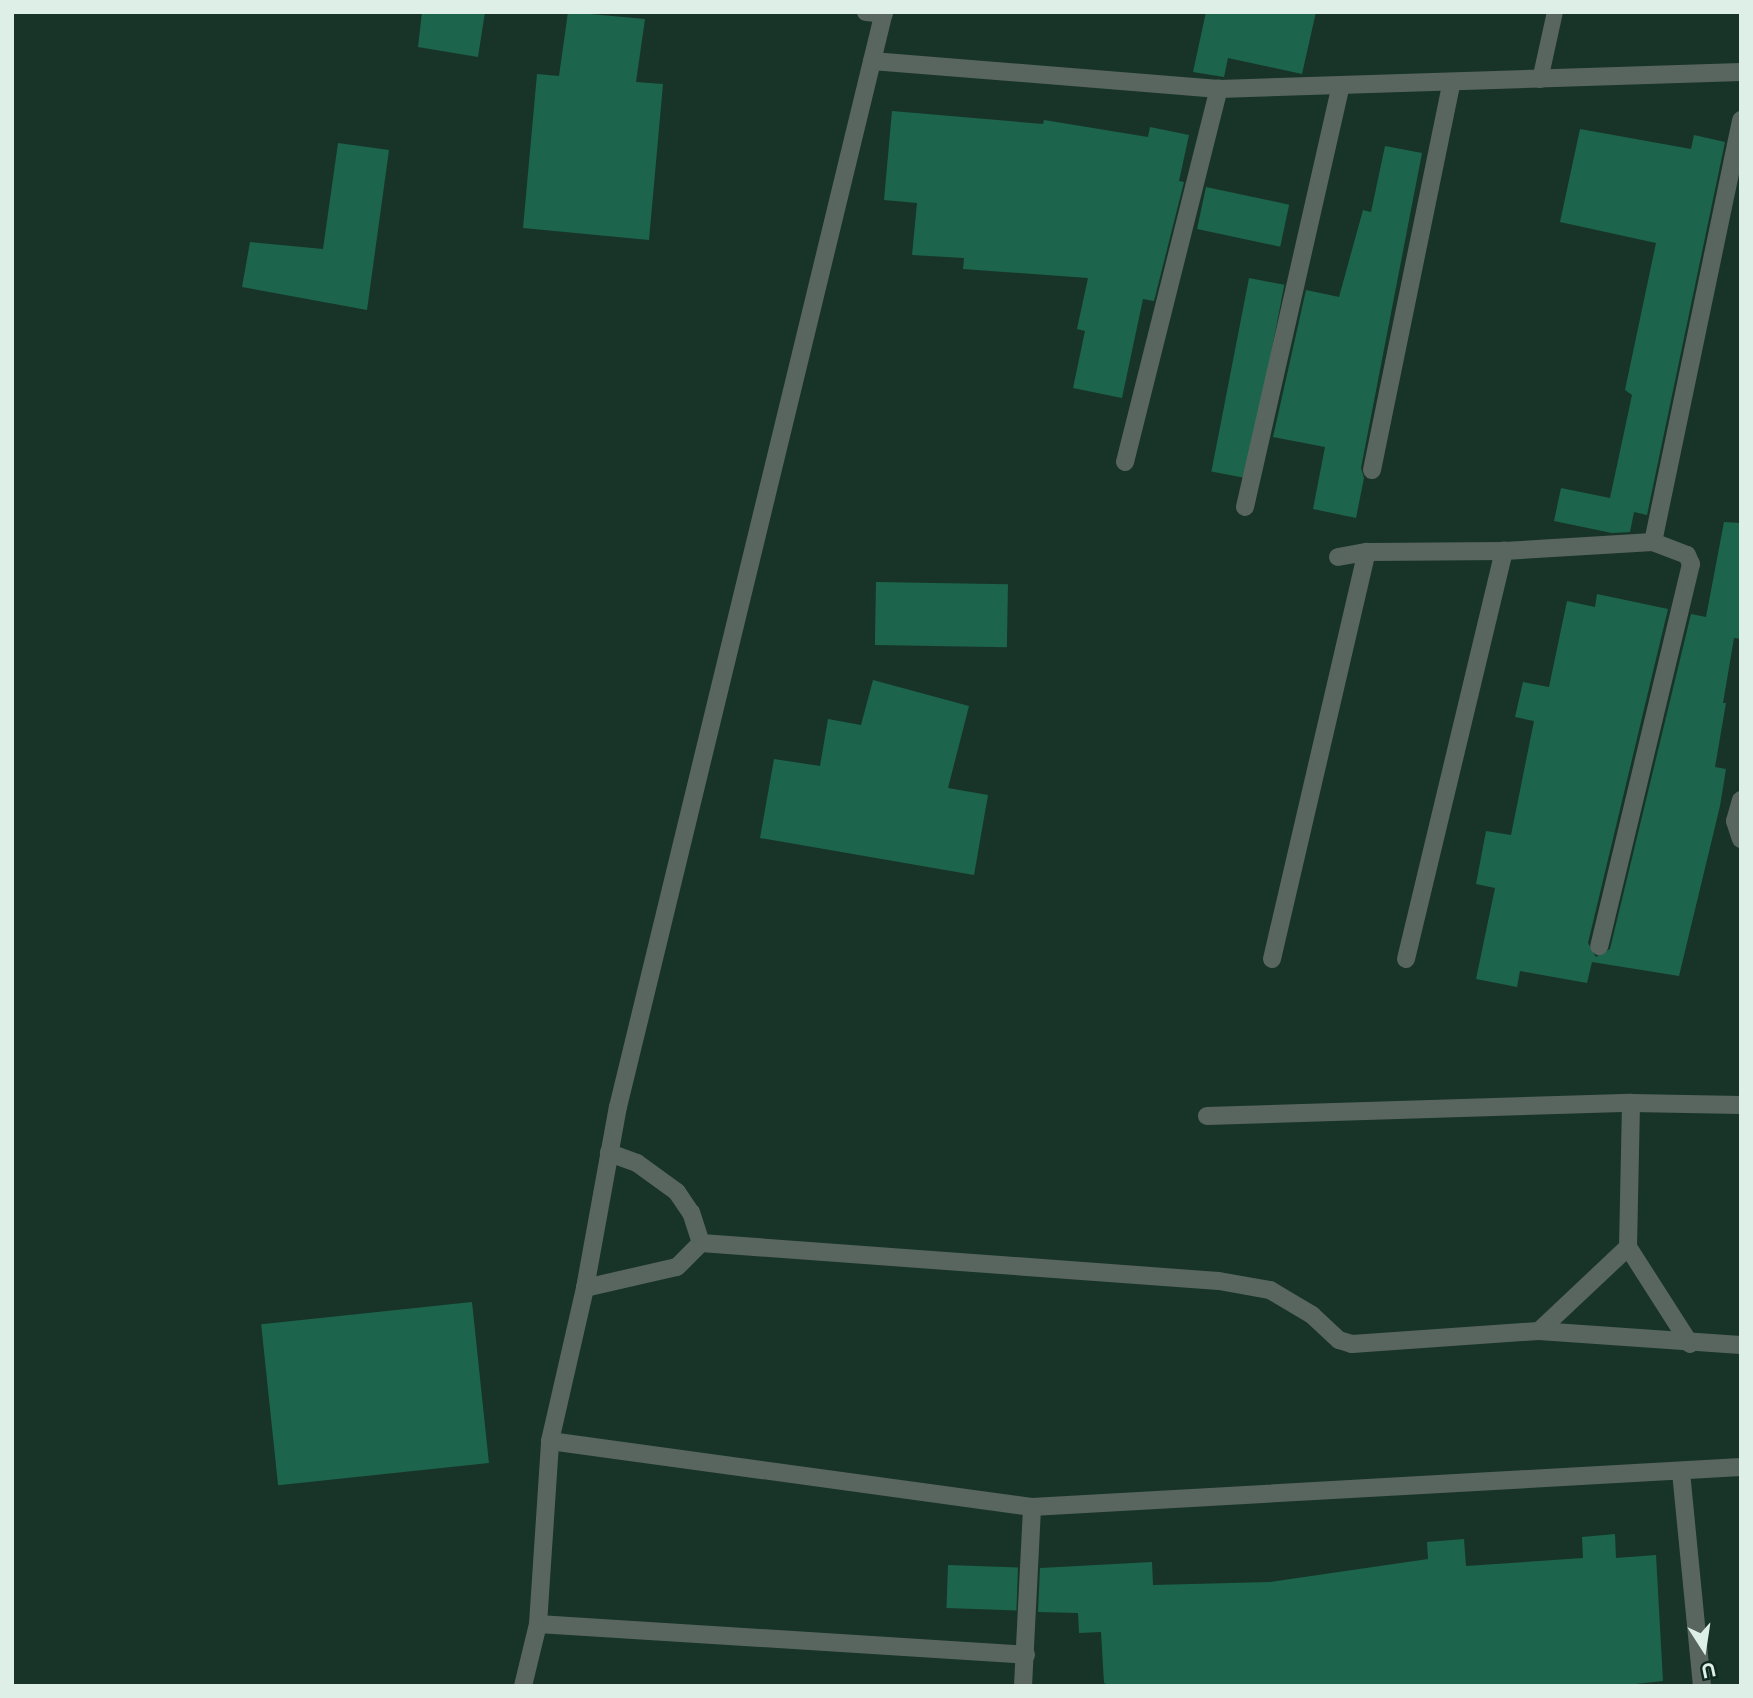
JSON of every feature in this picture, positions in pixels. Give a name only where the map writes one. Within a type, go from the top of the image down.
[{"type":"street","points":[[523,1686],[538,1624],[550,1440],[585,1288],[609,1153],[872,61],[878,13]]},
{"type":"street","points":[[872,61],[1219,89],[1340,88],[1741,72]]},
{"type":"street","points":[[1372,470],[1451,84]]},
{"type":"street","points":[[1245,507],[1340,88]]},
{"type":"street","points":[[1125,462],[1219,89]]},
{"type":"street","points":[[1653,542],[1741,120]]},
{"type":"street","points":[[1338,557],[1367,552],[1504,551],[1653,542],[1687,555],[1691,564],[1599,946]]},
{"type":"street","points":[[1406,959],[1504,551]]},
{"type":"street","points":[[1272,959],[1367,552]]},
{"type":"street","points":[[1741,800],[1735,821],[1741,839]]},
{"type":"street","points":[[1207,1116],[1630,1103],[1741,1105]]},
{"type":"street","points":[[1630,1103],[1628,1247],[1690,1344]]},
{"type":"street","points":[[609,1153],[637,1163],[677,1192],[691,1213],[701,1244]]},
{"type":"street","points":[[585,1288],[677,1267],[701,1244],[1232,1283],[1270,1290],[1312,1315],[1339,1340],[1352,1344],[1539,1331],[1690,1344],[1741,1345]]},
{"type":"street","points":[[1539,1331],[1628,1247]]},
{"type":"street","points":[[550,1440],[1032,1507],[1741,1467]]},
{"type":"street","points":[[1681,1472],[1702,1686]]},
{"type":"street","points":[[1023,1686],[1032,1507]]},
{"type":"street","points":[[538,1624],[1026,1655]]},
{"type":"lane","points":[[1540,80],[1555,12]]},
{"type":"building","points":[[422,12],[485,12],[478,57],[418,47]]},
{"type":"building","points":[[568,12],[645,19],[636,82],[663,84],[649,240],[523,228],[537,74],[559,76]]},
{"type":"building","points":[[1206,12],[1316,12],[1302,74],[1228,58],[1224,77],[1193,72]]},
{"type":"building","points":[[892,111],[1043,124],[1044,120],[1148,137],[1150,127],[1189,135],[1179,181],[1184,182],[1154,301],[1143,299],[1122,398],[1073,388],[1085,331],[1077,329],[1088,278],[963,269],[964,258],[912,255],[917,203],[884,200]]},
{"type":"building","points":[[1580,129],[1691,149],[1694,135],[1725,142],[1647,515],[1634,512],[1630,532],[1612,533],[1554,521],[1561,488],[1610,498],[1632,395],[1625,390],[1656,243],[1560,222]]},
{"type":"building","points":[[338,143],[389,150],[367,310],[242,287],[250,242],[323,249]]},
{"type":"building","points":[[1385,146],[1422,153],[1361,468],[1364,478],[1356,518],[1313,509],[1325,447],[1273,437],[1306,290],[1339,297],[1363,210],[1371,212]]},
{"type":"building","points":[[1206,187],[1289,205],[1280,247],[1197,229]]},
{"type":"building","points":[[1249,278],[1284,285],[1247,478],[1211,471]]},
{"type":"building","points":[[1724,522],[1741,523],[1741,639],[1734,638],[1723,703],[1726,703],[1715,767],[1726,769],[1720,806],[1679,976],[1592,962],[1587,983],[1520,971],[1517,987],[1476,979],[1495,888],[1476,884],[1486,831],[1511,835],[1534,721],[1515,717],[1523,682],[1549,687],[1567,601],[1595,607],[1597,594],[1668,609],[1588,943],[1596,957],[1610,949],[1691,614],[1706,617]]},
{"type":"building","points":[[876,582],[1008,584],[1007,647],[875,645]]},
{"type":"building","points":[[873,680],[969,706],[948,788],[988,795],[974,875],[760,838],[774,759],[820,766],[828,719],[861,725]]},
{"type":"building","points":[[472,1302],[489,1463],[278,1485],[261,1324]]},
{"type":"building","points":[[1615,1534],[1616,1558],[1656,1555],[1663,1681],[1617,1686],[1112,1686],[1104,1683],[1101,1632],[1079,1633],[1078,1613],[1038,1612],[1040,1568],[1152,1562],[1153,1585],[1270,1582],[1428,1559],[1427,1542],[1464,1539],[1466,1566],[1583,1558],[1582,1537]]},
{"type":"building","points":[[948,1565],[1018,1567],[1016,1610],[946,1608]]}]
